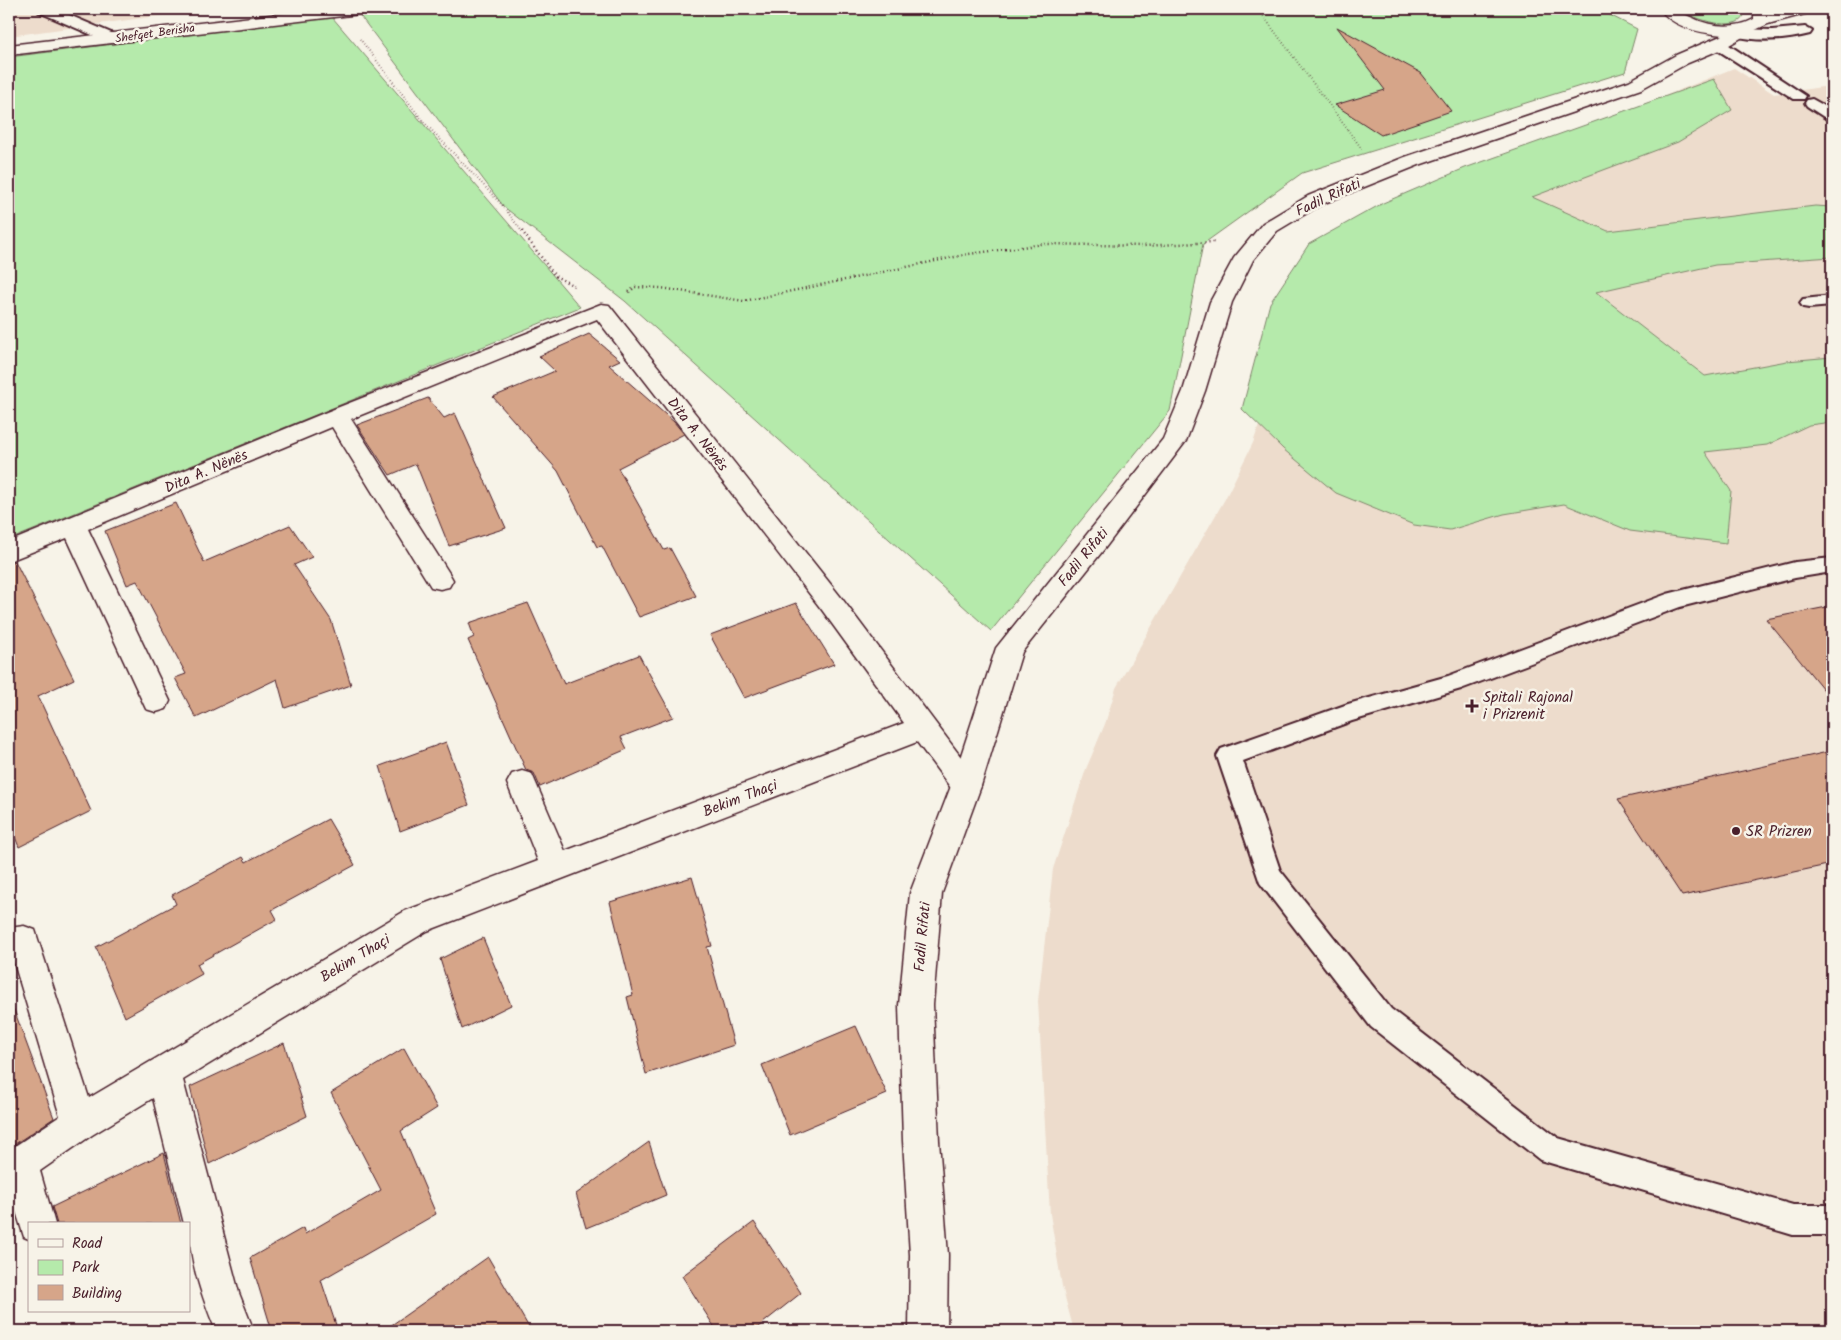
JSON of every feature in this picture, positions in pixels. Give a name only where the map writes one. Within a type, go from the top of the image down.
[{"type":"street","name":"Shefqet Berisha","points":[[9,50],[214,25],[292,13],[353,9]]},
{"type":"street","points":[[1654,9],[1675,14],[1701,26],[1743,31]]},
{"type":"street","name":"Fadil Rifati","points":[[928,1331],[929,1255],[921,1141],[916,1005],[926,893],[966,786],[1010,648],[1096,542],[1174,440],[1194,391],[1221,302],[1244,258],[1270,227],[1315,200],[1381,173],[1492,132],[1635,85],[1676,63],[1755,27],[1760,15],[1806,9]]},
{"type":"street","points":[[1675,14],[1676,63]]},
{"type":"street","name":"Dita A. Nënës","points":[[9,552],[336,416],[601,310],[830,603],[966,786]]},
{"type":"street","points":[[336,416],[440,580]]},
{"type":"street","points":[[74,525],[156,701]]},
{"type":"street","name":"Bekim Thaçi","points":[[36,1222],[14,1168],[80,1123],[416,921],[923,728]]},
{"type":"street","points":[[522,783],[556,867]]},
{"type":"street","points":[[9,942],[24,940],[80,1123]]},
{"type":"street","points":[[164,1072],[220,1293],[235,1331]]},
{"type":"lane","points":[[44,9],[111,38]]},
{"type":"lane","points":[[1743,31],[1756,35],[1806,31]]},
{"type":"lane","points":[[1718,44],[1832,116]]},
{"type":"lane","points":[[1809,303],[1832,300]]},
{"type":"lane","points":[[1832,565],[1796,570],[1675,600],[1452,682],[1348,713],[1230,756],[1269,875],[1381,1018],[1550,1150],[1793,1220],[1832,1220]]},
{"type":"path","points":[[353,9],[366,47],[423,120],[504,208],[555,276],[570,285],[603,294],[601,310]]},
{"type":"path","points":[[1258,9],[1381,173]]},
{"type":"path","points":[[601,310],[635,287],[661,288],[744,301],[969,254],[1044,244],[1143,246],[1259,240]]},
{"type":"shaded area","points":[[9,9],[210,9],[9,36]]},
{"type":"shaded area","name":"Spitali Rajonal i Prizrenit","points":[[1734,68],[1774,94],[1832,87],[1832,1331],[1074,1331],[1062,1286],[1050,1214],[1038,1001],[1053,869],[1086,769],[1105,724],[1116,688],[1225,499],[1253,443],[1268,399],[1533,149]]},
{"type":"green space","points":[[355,9],[1598,9],[1637,29],[1625,72],[1302,173],[1203,244],[1170,411],[991,631],[625,301],[504,207]]},
{"type":"green space","points":[[1683,9],[1740,9],[1744,15],[1740,20],[1724,24],[1695,17]]},
{"type":"green space","points":[[332,17],[580,307],[9,540],[9,57]]},
{"type":"green space","points":[[1714,79],[1732,110],[1678,142],[1532,197],[1608,231],[1815,206],[1832,207],[1832,257],[1715,265],[1596,292],[1705,376],[1787,361],[1832,357],[1832,422],[1809,425],[1767,445],[1705,452],[1731,491],[1726,543],[1630,531],[1564,504],[1504,514],[1450,530],[1414,525],[1336,493],[1283,449],[1242,409],[1270,303],[1309,244],[1383,203],[1465,168]]},
{"type":"building","points":[[1337,27],[1421,73],[1451,111],[1381,135],[1335,105],[1385,90]]},
{"type":"building","points":[[589,334],[620,360],[609,365],[674,422],[684,434],[618,468],[664,550],[670,548],[696,596],[639,617],[602,546],[597,547],[558,471],[493,397],[555,371],[539,356]]},
{"type":"building","points":[[428,398],[444,418],[455,413],[506,528],[449,546],[416,464],[390,475],[357,425]]},
{"type":"building","points":[[176,503],[204,562],[290,525],[312,557],[294,565],[331,620],[351,685],[285,708],[277,679],[196,718],[175,678],[186,674],[137,581],[127,585],[105,531]]},
{"type":"building","points":[[15,561],[74,679],[38,696],[91,811],[19,847],[9,822],[9,563]]},
{"type":"building","points":[[528,603],[564,684],[639,655],[673,717],[621,737],[627,749],[540,787],[534,773],[526,770],[468,640],[474,637],[469,623]]},
{"type":"building","points":[[796,603],[834,664],[744,698],[710,635]]},
{"type":"building","points":[[1832,606],[1832,700],[1766,619]]},
{"type":"building","points":[[446,742],[469,805],[400,831],[380,766]]},
{"type":"building","name":"SR Prizren","points":[[1832,751],[1832,864],[1682,896],[1618,799]]},
{"type":"building","points":[[328,819],[355,865],[272,910],[277,919],[197,964],[202,974],[125,1017],[96,947],[176,904],[172,895],[243,857],[246,862]]},
{"type":"building","points":[[692,877],[712,946],[707,947],[734,1045],[646,1074],[627,997],[633,995],[610,902]]},
{"type":"building","points":[[483,938],[511,1005],[462,1029],[440,959]]},
{"type":"building","points":[[13,1007],[54,1118],[9,1148],[9,1008]]},
{"type":"building","points":[[856,1026],[887,1094],[790,1135],[762,1065]]},
{"type":"building","points":[[284,1043],[307,1116],[209,1164],[190,1087]]},
{"type":"building","points":[[404,1048],[437,1108],[401,1131],[436,1214],[321,1280],[338,1331],[272,1331],[250,1258],[303,1228],[305,1234],[381,1190],[331,1093]]},
{"type":"building","points":[[649,1142],[666,1195],[586,1228],[576,1194]]},
{"type":"building","points":[[164,1153],[181,1222],[56,1222],[52,1207]]},
{"type":"building","points":[[754,1222],[801,1293],[753,1331],[717,1331],[682,1276]]},
{"type":"building","points":[[488,1257],[531,1331],[383,1331],[464,1274]]},
{"type":"place","name":"Spitali Rajonal i Prizrenit","points":[[1472,706]]},
{"type":"place","name":"SR Prizren","points":[[1736,831]]}]
